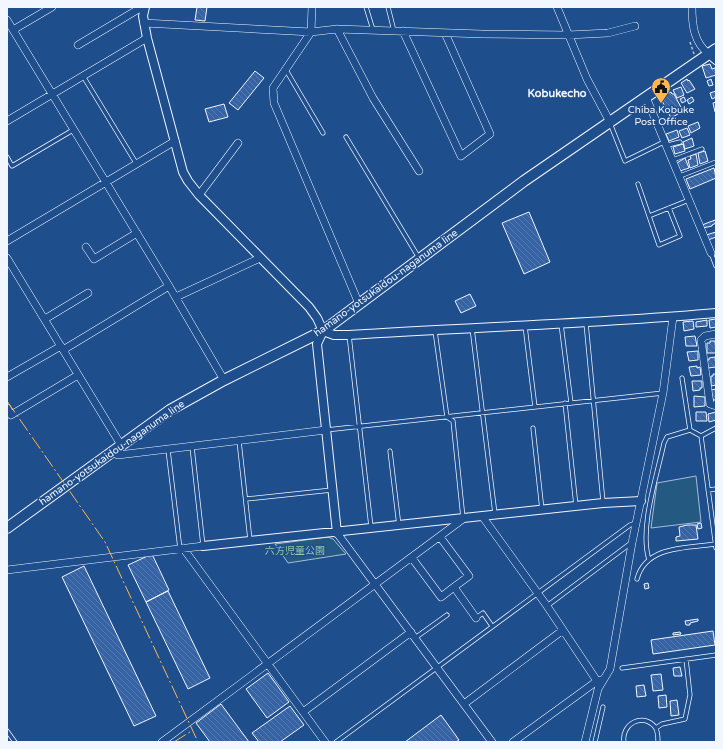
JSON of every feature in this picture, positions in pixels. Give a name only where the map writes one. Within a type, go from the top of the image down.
[{"type":"main road","name":"hamano-yotsukaidou-naganuma line","points":[[7,528],[170,410],[224,380],[323,331],[524,181],[646,97],[714,54]]},
{"type":"street","points":[[13,30],[52,7]]},
{"type":"street","points":[[78,45],[142,7]]},
{"type":"street","points":[[146,7],[143,16],[147,38],[183,172],[199,195],[313,312],[323,331],[334,335],[349,335],[435,329],[561,324],[716,313]]},
{"type":"street","points":[[312,7],[310,32],[273,88],[274,103],[359,304]]},
{"type":"street","points":[[557,7],[587,79],[610,122]]},
{"type":"street","points":[[692,7],[696,38],[703,50],[714,54]]},
{"type":"street","points":[[7,20],[170,286],[224,380]]},
{"type":"street","points":[[144,23],[310,32],[337,29],[444,33],[568,34],[608,33],[635,26]]},
{"type":"street","points":[[337,29],[373,98],[419,171]]},
{"type":"street","points":[[403,31],[461,156],[490,134],[444,33]]},
{"type":"street","points":[[7,121],[147,38]]},
{"type":"street","points":[[646,97],[667,143],[712,253]]},
{"type":"street","points":[[7,241],[175,140]]},
{"type":"street","points":[[199,195],[238,143]]},
{"type":"street","points":[[86,247],[94,259],[137,232]]},
{"type":"street","points":[[7,258],[121,445]]},
{"type":"street","points":[[176,297],[260,258]]},
{"type":"street","points":[[7,377],[62,348],[170,286]]},
{"type":"street","points":[[45,319],[88,293]]},
{"type":"street","points":[[585,742],[598,689],[610,669],[632,543],[663,393],[673,317]]},
{"type":"street","points":[[323,331],[317,344],[337,533],[492,742]]},
{"type":"street","points":[[716,334],[704,336],[701,340],[710,404],[716,406]]},
{"type":"street","points":[[7,408],[12,415],[78,375]]},
{"type":"street","points":[[112,452],[118,455],[326,430]]},
{"type":"street","points":[[7,570],[182,548],[337,533],[603,503],[641,501]]},
{"type":"street","points":[[482,516],[538,593],[597,681]]},
{"type":"street","points":[[167,741],[463,519]]},
{"type":"street","points":[[412,558],[442,597],[469,576],[440,537]]},
{"type":"street","points":[[182,548],[325,742]]},
{"type":"street","points":[[454,587],[476,618]]},
{"type":"street","points":[[464,704],[563,630]]},
{"type":"street","points":[[303,712],[413,635]]},
{"type":"street","points":[[513,742],[597,681],[605,678]]},
{"type":"lane","points":[[366,7],[372,30]]},
{"type":"lane","points":[[388,7],[394,31]]},
{"type":"lane","points":[[285,70],[323,133]]},
{"type":"lane","points":[[83,76],[136,163]]},
{"type":"lane","points":[[610,122],[625,161],[667,143],[680,142]]},
{"type":"lane","points":[[7,157],[12,166],[74,130]]},
{"type":"lane","points":[[346,137],[420,258]]},
{"type":"lane","points":[[673,160],[702,149]]},
{"type":"lane","points":[[680,176],[716,162]]},
{"type":"lane","points":[[638,184],[659,245],[680,236],[669,208]]},
{"type":"lane","points":[[649,216],[690,200]]},
{"type":"lane","points":[[712,253],[716,266]]},
{"type":"lane","points":[[585,322],[603,503]]},
{"type":"lane","points":[[561,324],[571,403]]},
{"type":"lane","points":[[525,326],[535,407]]},
{"type":"lane","points":[[472,328],[495,515]]},
{"type":"lane","points":[[435,329],[447,417],[453,421],[463,519]]},
{"type":"lane","points":[[349,335],[371,529]]},
{"type":"lane","points":[[682,378],[690,430]]},
{"type":"lane","points":[[326,430],[663,393]]},
{"type":"lane","points":[[565,404],[576,506]]},
{"type":"lane","points":[[533,428],[542,510]]},
{"type":"lane","points":[[701,436],[716,428]]},
{"type":"lane","points":[[649,560],[645,539],[647,522],[664,443],[667,437],[690,430],[701,436]]},
{"type":"lane","points":[[701,436],[716,548]]},
{"type":"lane","points":[[239,440],[250,542]]},
{"type":"lane","points":[[192,446],[203,546]]},
{"type":"lane","points":[[168,448],[182,548]]},
{"type":"lane","points":[[390,451],[399,526]]},
{"type":"lane","points":[[708,490],[716,489]]},
{"type":"lane","points":[[246,500],[332,490]]},
{"type":"lane","points":[[336,742],[630,525],[637,523]]},
{"type":"lane","points":[[547,606],[632,543]]},
{"type":"lane","points":[[637,579],[639,570],[649,560],[661,552],[716,544]]},
{"type":"lane","points":[[476,618],[483,613],[492,626]]},
{"type":"lane","points":[[413,635],[447,615]]},
{"type":"lane","points":[[622,668],[716,655]]},
{"type":"lane","points":[[656,728],[662,724],[685,719],[690,695],[686,659]]},
{"type":"lane","points":[[595,742],[603,707]]},
{"type":"lane","points":[[624,742],[624,729],[632,722],[644,721],[656,728],[658,742]]},
{"type":"lane","points":[[7,731],[15,742]]},
{"type":"green space","points":[[696,476],[701,522],[651,528],[657,483]]},
{"type":"green space","name":"六方児童公園","points":[[328,537],[333,539],[346,554],[288,563],[275,544]]},
{"type":"building","points":[[197,7],[207,7],[205,21],[195,20]]},
{"type":"building","points":[[710,64],[712,69],[715,68],[716,75],[706,78],[702,66]]},
{"type":"building","points":[[255,71],[264,78],[238,110],[229,103]]},
{"type":"building","points":[[687,79],[695,89],[687,93],[681,83]]},
{"type":"building","points":[[711,79],[713,85],[709,86],[707,81]]},
{"type":"building","points":[[681,87],[684,95],[677,98],[673,90]]},
{"type":"building","points":[[716,91],[716,97],[712,99],[710,93]]},
{"type":"building","points":[[671,92],[674,94],[683,111],[671,118],[661,99],[663,98],[662,96]]},
{"type":"building","points":[[684,97],[686,101],[682,103],[680,99]]},
{"type":"building","points":[[692,97],[694,101],[689,104],[687,100]]},
{"type":"building","points":[[716,102],[716,112],[715,112],[713,103]]},
{"type":"building","points":[[224,104],[228,117],[209,122],[205,109]]},
{"type":"building","points":[[698,122],[700,128],[691,133],[688,126]]},
{"type":"building","points":[[687,128],[690,135],[682,138],[679,131]]},
{"type":"building","points":[[677,130],[679,137],[669,141],[666,134]]},
{"type":"building","points":[[692,138],[694,146],[685,149],[683,142]]},
{"type":"building","points":[[683,144],[685,151],[675,154],[673,147]]},
{"type":"building","points":[[705,151],[708,161],[700,164],[698,153]]},
{"type":"building","points":[[696,154],[698,165],[690,168],[688,160],[691,159],[690,156]]},
{"type":"building","points":[[685,158],[689,168],[680,171],[677,163]]},
{"type":"building","points":[[714,168],[716,178],[690,189],[686,179]]},
{"type":"building","points":[[529,212],[550,262],[524,274],[502,223]]},
{"type":"building","points":[[715,220],[716,223],[712,226],[703,228],[702,225]]},
{"type":"building","points":[[716,232],[716,237],[708,240],[706,235]]},
{"type":"building","points":[[470,294],[476,306],[461,313],[455,301]]},
{"type":"building","points":[[716,319],[716,327],[710,328],[709,320]]},
{"type":"building","points":[[707,320],[707,326],[696,327],[696,322]]},
{"type":"building","points":[[693,321],[694,329],[684,331],[683,322]]},
{"type":"building","points":[[695,336],[697,346],[686,346],[685,337]]},
{"type":"building","points":[[710,341],[715,341],[716,353],[707,353],[707,343],[710,343]]},
{"type":"building","points":[[698,351],[698,360],[689,361],[687,352]]},
{"type":"building","points":[[715,357],[716,367],[708,368],[707,360]]},
{"type":"building","points":[[697,366],[697,368],[700,367],[701,375],[691,376],[689,367]]},
{"type":"building","points":[[713,374],[716,374],[716,385],[711,386],[711,376],[713,376]]},
{"type":"building","points":[[692,381],[702,381],[702,388],[700,388],[700,390],[693,391]]},
{"type":"building","points":[[716,389],[716,400],[713,400],[711,390]]},
{"type":"building","points":[[694,396],[705,397],[705,406],[694,407]]},
{"type":"building","points":[[696,412],[706,412],[707,421],[696,421]]},
{"type":"building","points":[[716,412],[716,420],[709,422],[708,414]]},
{"type":"building","points":[[701,523],[702,528],[698,529],[697,524]]},
{"type":"building","points":[[696,525],[698,539],[676,541],[676,537],[680,536],[679,527]]},
{"type":"building","points":[[152,554],[169,590],[146,602],[128,565]]},
{"type":"building","points":[[84,566],[156,716],[134,726],[62,577]]},
{"type":"building","points":[[648,583],[649,588],[645,589],[644,584]]},
{"type":"building","points":[[168,591],[210,678],[188,689],[146,602]]},
{"type":"building","points":[[698,619],[698,621],[690,623],[690,625],[686,625],[685,621]]},
{"type":"building","points":[[713,631],[715,645],[653,654],[651,640]]},
{"type":"building","points":[[680,632],[681,634],[673,635],[673,633]]},
{"type":"building","points":[[680,667],[682,676],[674,676],[673,668]]},
{"type":"building","points":[[268,673],[289,702],[267,718],[246,689]]},
{"type":"building","points":[[661,674],[663,690],[653,691],[651,675]]},
{"type":"building","points":[[644,685],[646,696],[637,697],[636,686]]},
{"type":"building","points":[[666,695],[667,707],[659,708],[658,696]]},
{"type":"building","points":[[677,700],[679,715],[671,716],[670,701]]},
{"type":"building","points":[[221,704],[249,742],[210,742],[196,723]]},
{"type":"building","points":[[290,706],[304,725],[280,742],[259,742],[252,733]]},
{"type":"building","points":[[441,715],[459,740],[456,742],[405,742]]},
{"type":"power","points":[[7,401],[105,542],[198,742]]},
{"type":"power","points":[[174,742],[193,730]]},
{"type":"place","name":"Chiba Kobuke Post Office","points":[[661,104]]},
{"type":"district","name":"Kobukecho","points":[[557,93]]}]
